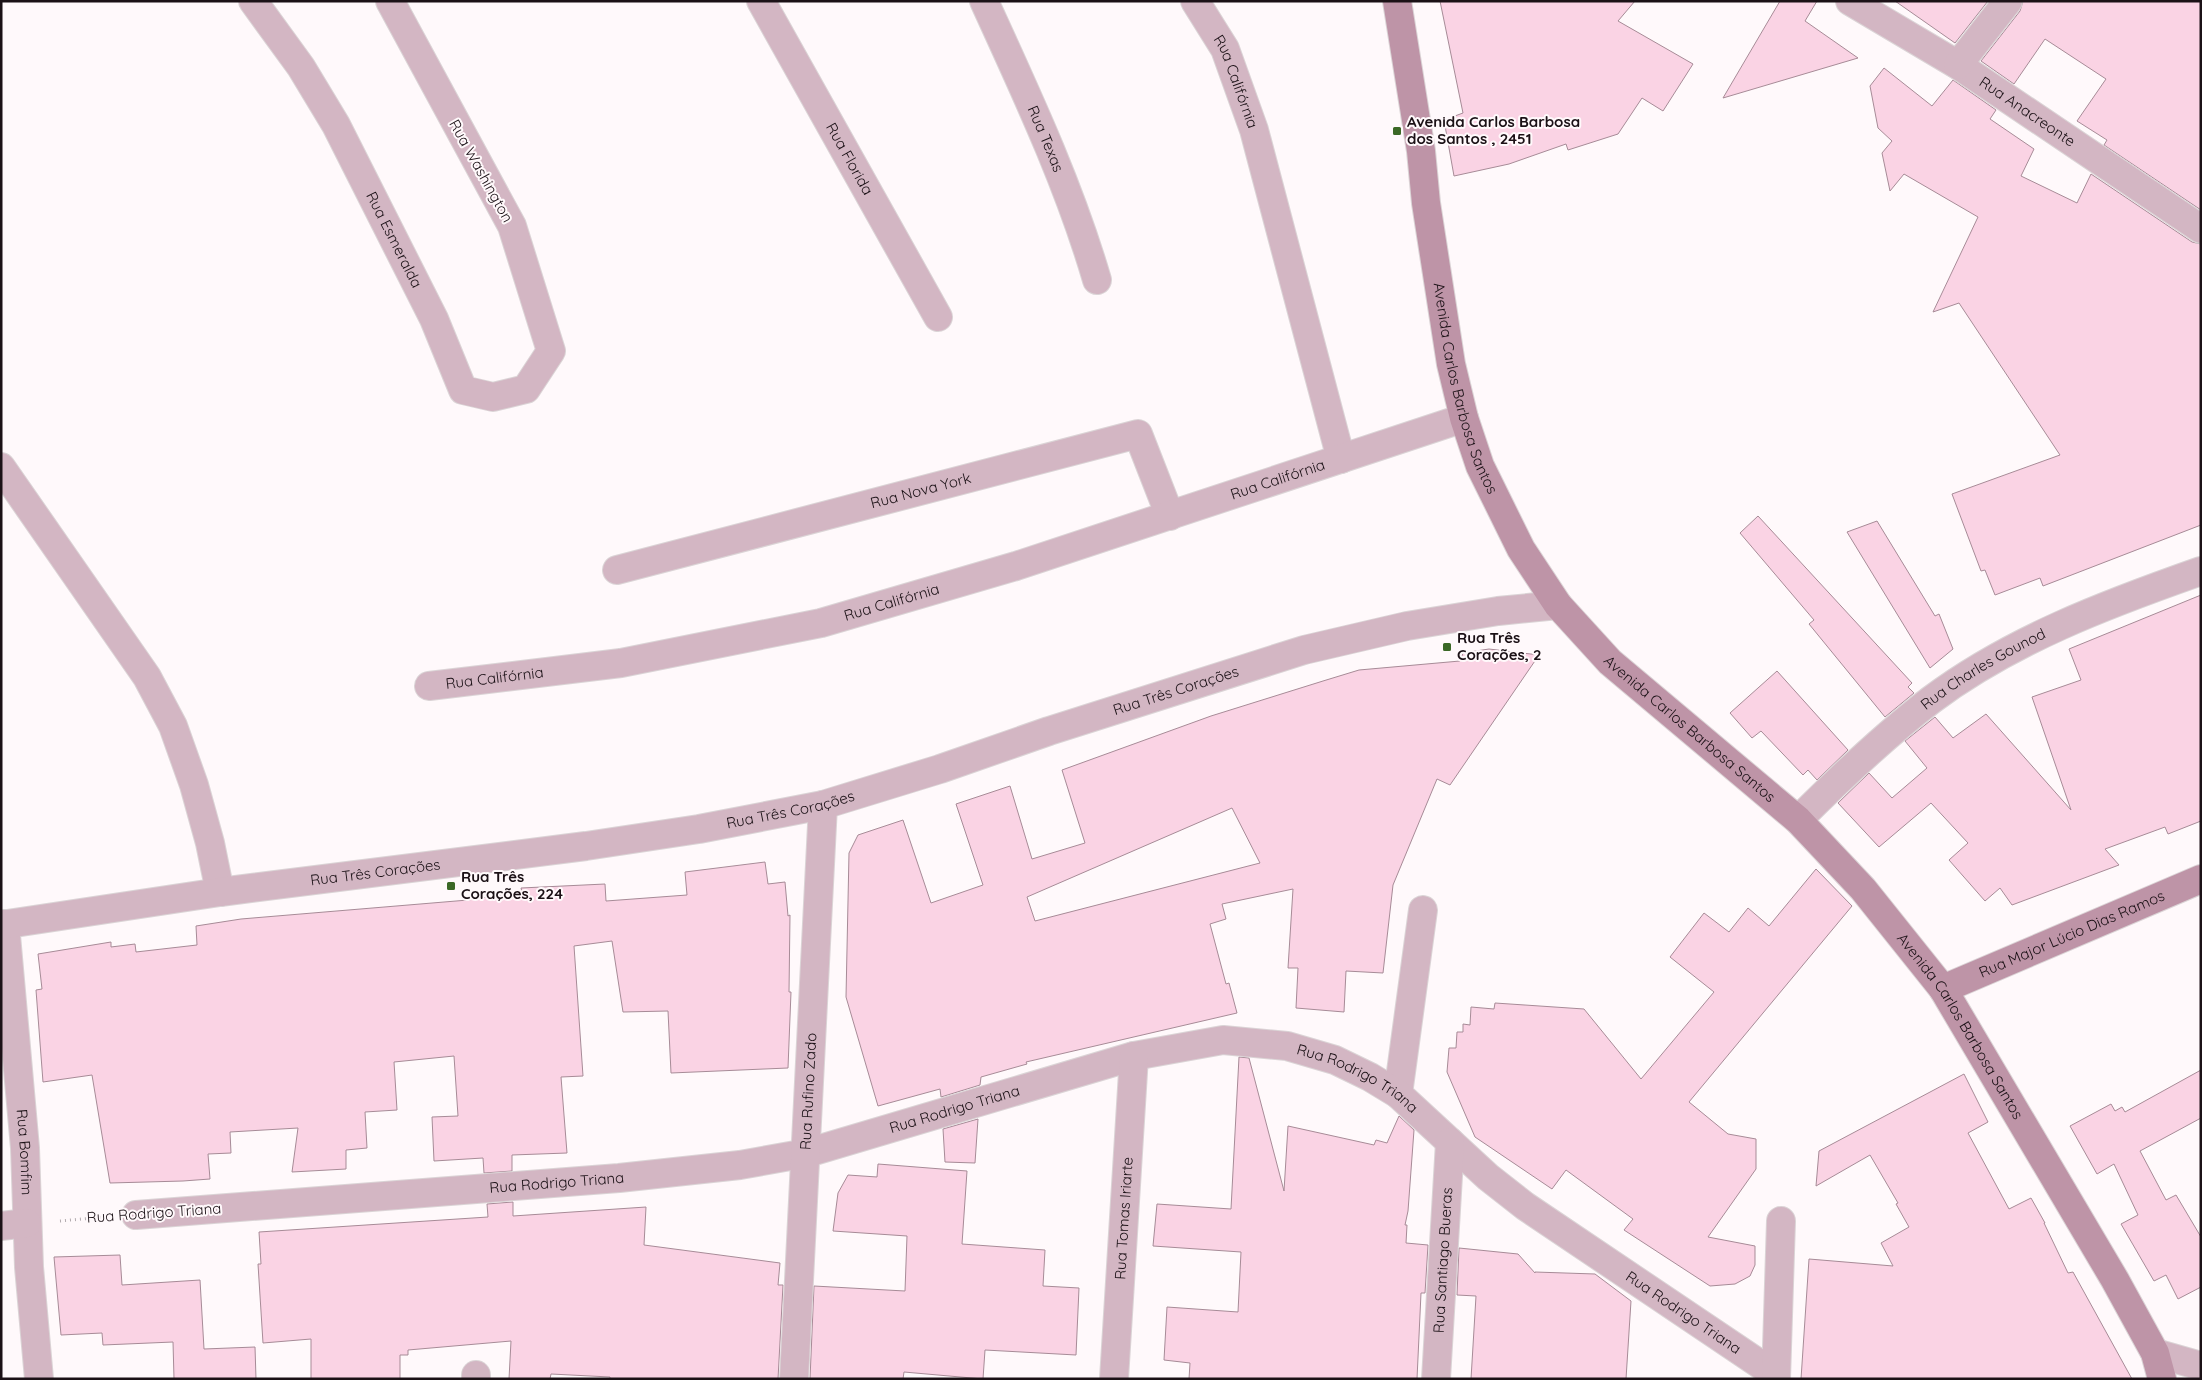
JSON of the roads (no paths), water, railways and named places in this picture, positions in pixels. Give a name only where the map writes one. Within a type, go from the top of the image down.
[{"type":"main road","name":"Avenida Carlos Barbosa Santos","points":[[1397,1],[1418,132],[1426,203],[1450,364],[1464,418],[1480,466],[1521,549],[1558,605],[1610,662],[1798,820],[1863,889],[1943,989],[2115,1280],[2158,1366]]},
{"type":"main road","name":"Rua Major Lúcio Dias Ramos","points":[[1943,989],[2201,879]]},
{"type":"street","name":"Rua Esmeralda","points":[[253,1],[301,67],[336,125],[434,319],[463,390],[493,397],[526,388],[551,350]]},
{"type":"street","name":"Rua Washington","points":[[390,1],[512,226],[551,350]]},
{"type":"street","name":"Rua Florida","points":[[761,1],[938,316]]},
{"type":"street","name":"Rua Texas","points":[[984,1],[1047,140],[1084,235],[1097,280]]},
{"type":"street","name":"Rua Califórnia","points":[[1195,1],[1225,49],[1254,130],[1341,459]]},
{"type":"street","name":"Rua Anacreonte","points":[[1850,1],[1958,65],[2201,229]]},
{"type":"street","points":[[1958,65],[2008,1]]},
{"type":"street","name":"Rua Califórnia","points":[[429,686],[621,663],[821,623],[1016,566],[1464,418]]},
{"type":"street","name":"Rua Nova York","points":[[617,570],[1138,434],[1170,516]]},
{"type":"street","points":[[1,468],[147,677],[173,726],[194,785],[210,843],[220,892]]},
{"type":"street","name":"Rua Charles Gounod","points":[[1798,820],[1871,749],[1932,700],[1986,664],[2055,628],[2134,594],[2201,571]]},
{"type":"street","name":"Rua Três Corações","points":[[3,924],[220,892],[586,846],[699,829],[823,804],[940,769],[1049,731],[1304,650],[1407,626],[1498,611],[1558,605]]},
{"type":"street","name":"Rua Rufino Zado","points":[[794,1379],[807,1153],[823,804]]},
{"type":"street","points":[[1398,1094],[1423,910]]},
{"type":"street","name":"Rua Bomfim","points":[[3,924],[24,1138],[14,1225],[29,1267],[39,1379]]},
{"type":"street","name":"Rua Rodrigo Triana","points":[[136,1215],[619,1178],[740,1165],[807,1153],[1134,1056],[1224,1040],[1287,1046],[1335,1060],[1370,1077],[1398,1094],[1488,1177],[1525,1206],[1776,1377]]},
{"type":"street","name":"Rua Tomas Iriarte","points":[[1114,1379],[1134,1056]]},
{"type":"street","name":"Rua Santiago Bueras","points":[[1436,1379],[1450,1142]]},
{"type":"street","points":[[1776,1377],[1781,1221]]},
{"type":"street","points":[[2158,1366],[2201,1366]]},
{"type":"place","name":"Avenida Carlos Barbosa dos Santos , 2451","points":[[1397,131]]},
{"type":"place","name":"Rua Três Corações, 2","points":[[1447,647]]},
{"type":"place","name":"Rua Três Corações, 224","points":[[451,886]]}]
